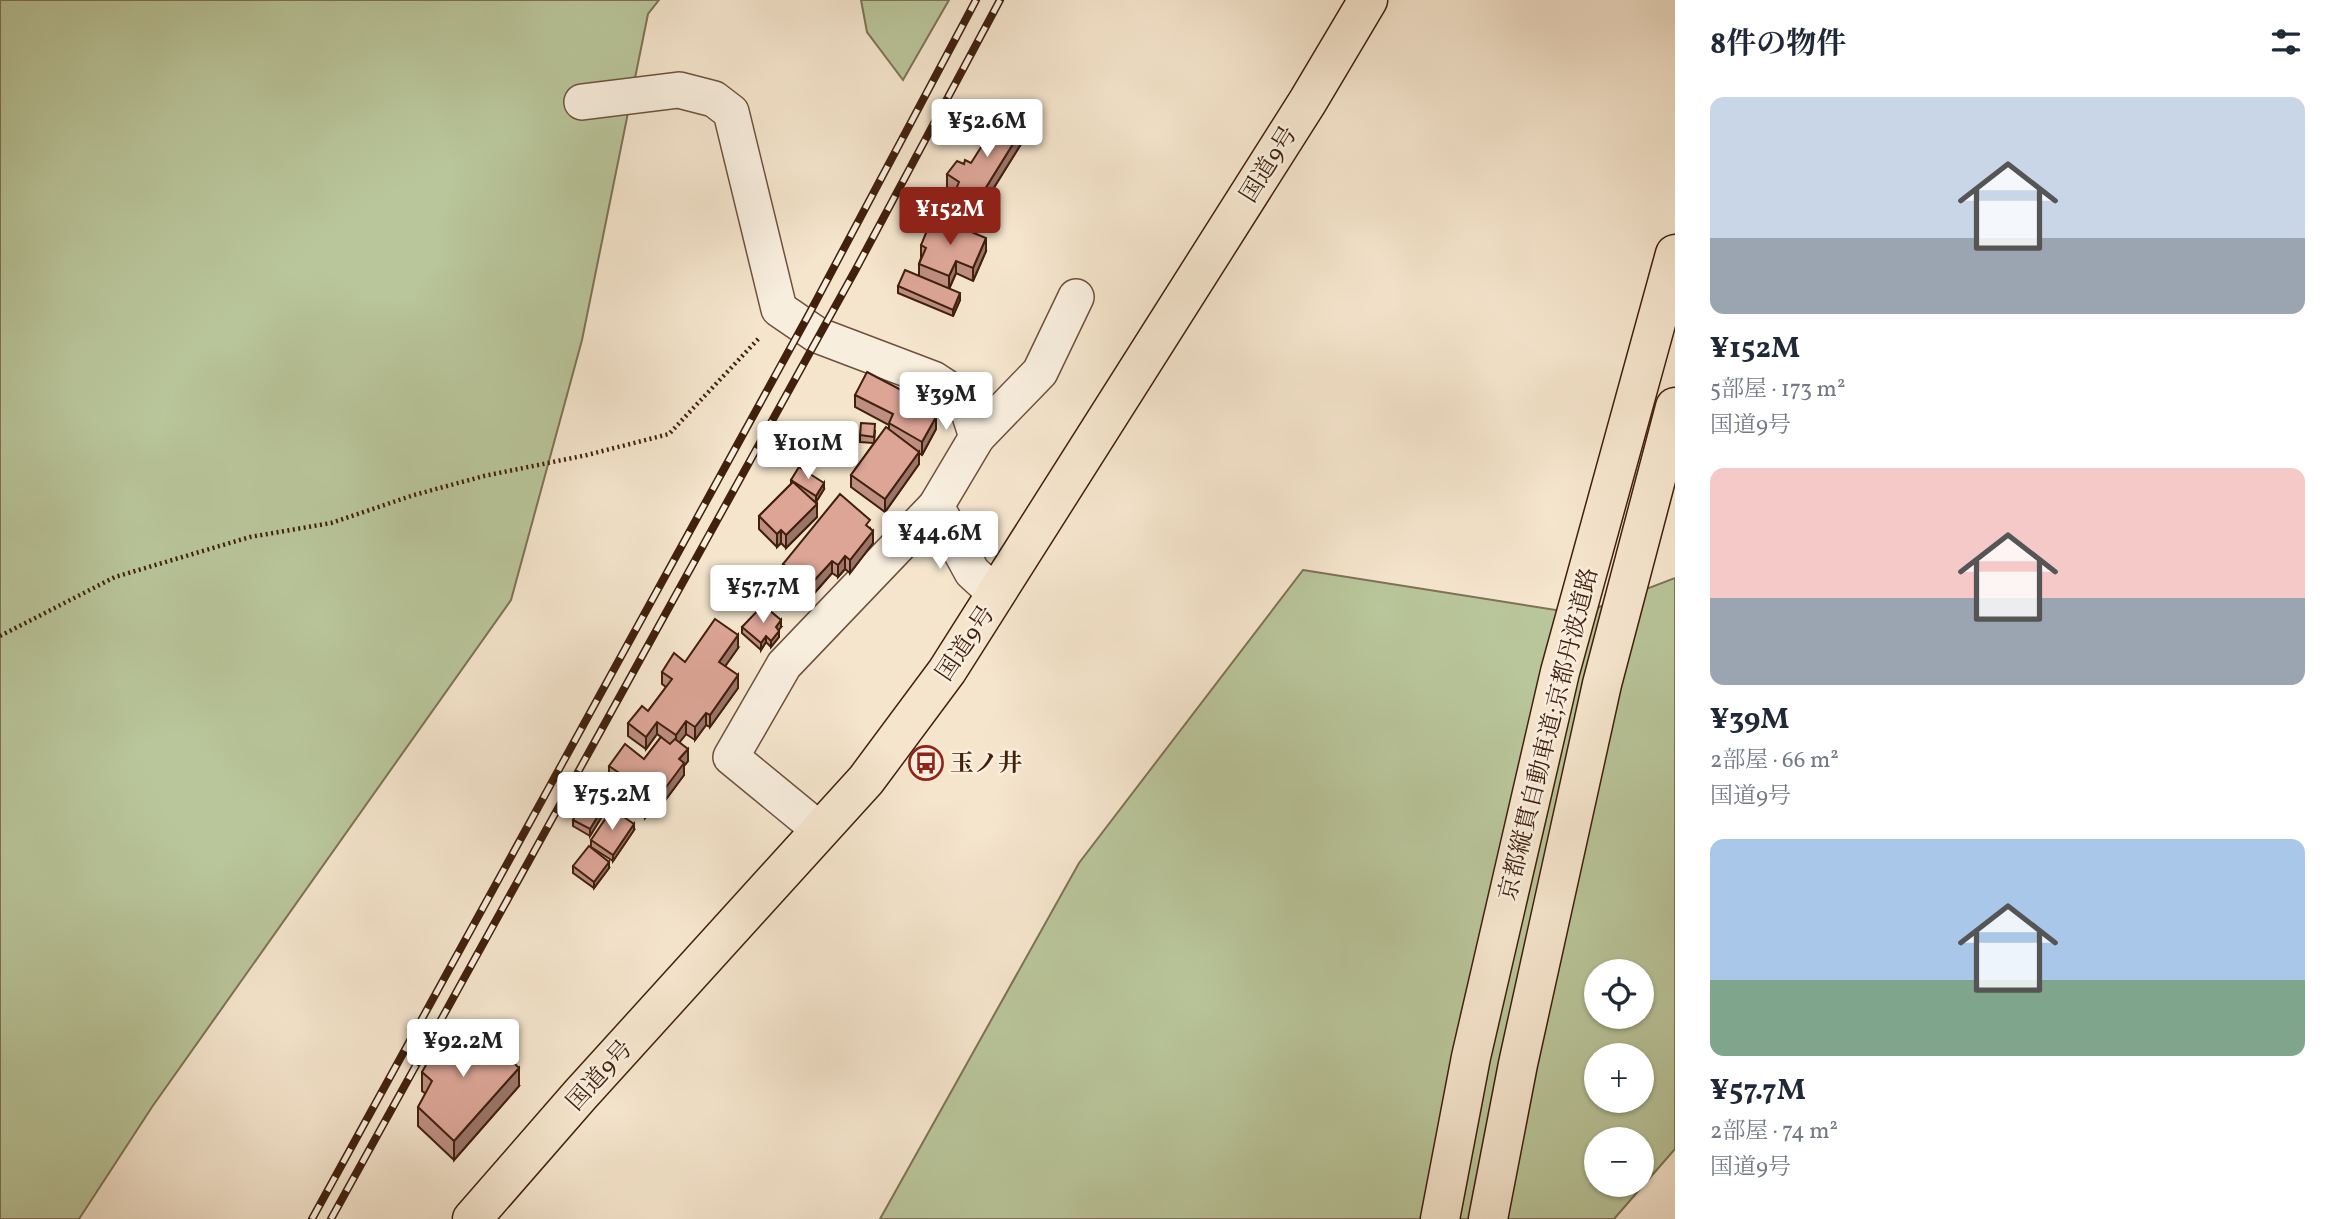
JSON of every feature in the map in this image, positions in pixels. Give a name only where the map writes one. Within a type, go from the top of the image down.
[{"type":"highway","name":"国道9号","points":[[472,1219],[866,780],[947,671],[1308,101],[1368,0]]},
{"type":"highway","name":"京都縦貫自動車道;京都丹波道路","points":[[1440,1219],[1471,1057],[1560,672],[1675,254]]},
{"type":"highway","name":"京都縦貫自動車道;京都丹波道路","points":[[1488,1219],[1518,1064],[1602,684],[1675,407]]},
{"type":"street","points":[[582,102],[679,90],[714,99],[731,112],[779,309],[817,335],[933,379],[964,400],[977,437]]},
{"type":"street","points":[[821,831],[731,757],[788,659],[936,506],[977,437],[1040,372],[1076,297]]},
{"type":"street","points":[[936,506],[972,572],[996,594]]},
{"type":"path","points":[[0,636],[115,577],[250,537],[331,523],[414,495],[484,476],[587,455],[668,434],[771,326],[779,309]]},
{"type":"green space","points":[[0,0],[659,0],[648,14],[582,340],[511,600],[152,1107],[79,1219],[0,1219]]},
{"type":"green space","points":[[861,0],[949,0],[903,80],[867,32]]},
{"type":"green space","points":[[1303,570],[1581,614],[1675,578],[1675,1149],[1654,1173],[1654,1127],[1584,1127],[1584,1197],[1633,1197],[1614,1219],[880,1219],[1079,863]]},
{"type":"building","points":[[1008,112],[1026,123],[975,205],[955,192],[959,182],[947,174],[957,161],[964,164],[965,160],[971,163],[999,119],[1002,121]]},
{"type":"building","points":[[933,216],[986,238],[973,268],[956,261],[949,276],[919,264],[926,248],[921,245]]},
{"type":"building","points":[[905,270],[960,293],[953,310],[898,286]]},
{"type":"building","points":[[867,372],[905,392],[903,398],[936,417],[922,442],[889,423],[893,414],[855,395]]},
{"type":"building","points":[[861,423],[875,424],[874,437],[860,435]]},
{"type":"building","points":[[886,427],[919,452],[885,499],[851,475]]},
{"type":"building","points":[[799,467],[824,483],[816,496],[791,480]]},
{"type":"building","points":[[793,482],[817,504],[786,535],[781,530],[777,534],[759,516]]},
{"type":"building","points":[[840,494],[870,520],[866,525],[873,531],[850,560],[845,556],[838,565],[832,561],[810,585],[783,564]]},
{"type":"building","points":[[763,605],[781,620],[776,627],[779,631],[771,641],[766,636],[761,643],[742,627]]},
{"type":"building","points":[[715,619],[738,635],[719,662],[738,675],[710,715],[706,713],[695,727],[686,721],[676,735],[657,722],[646,737],[628,723],[642,706],[648,711],[672,679],[662,672],[674,653],[685,662]]},
{"type":"building","points":[[661,737],[670,744],[675,739],[688,749],[679,759],[684,763],[655,802],[650,799],[645,805],[623,786],[628,779],[609,766],[625,744],[644,759]]},
{"type":"building","points":[[587,796],[604,806],[590,829],[573,820]]},
{"type":"building","points":[[612,809],[634,824],[613,855],[591,840]]},
{"type":"building","points":[[589,846],[609,862],[594,882],[573,866]]},
{"type":"building","points":[[478,1028],[519,1068],[454,1141],[418,1107],[432,1081],[422,1072],[445,1031]]},
{"type":"railway","points":[[312,1219],[808,316],[976,0]]},
{"type":"railway","points":[[331,1219],[856,269],[1000,0]]},
{"type":"place","name":"玉ノ井","points":[[926,763]]}]
